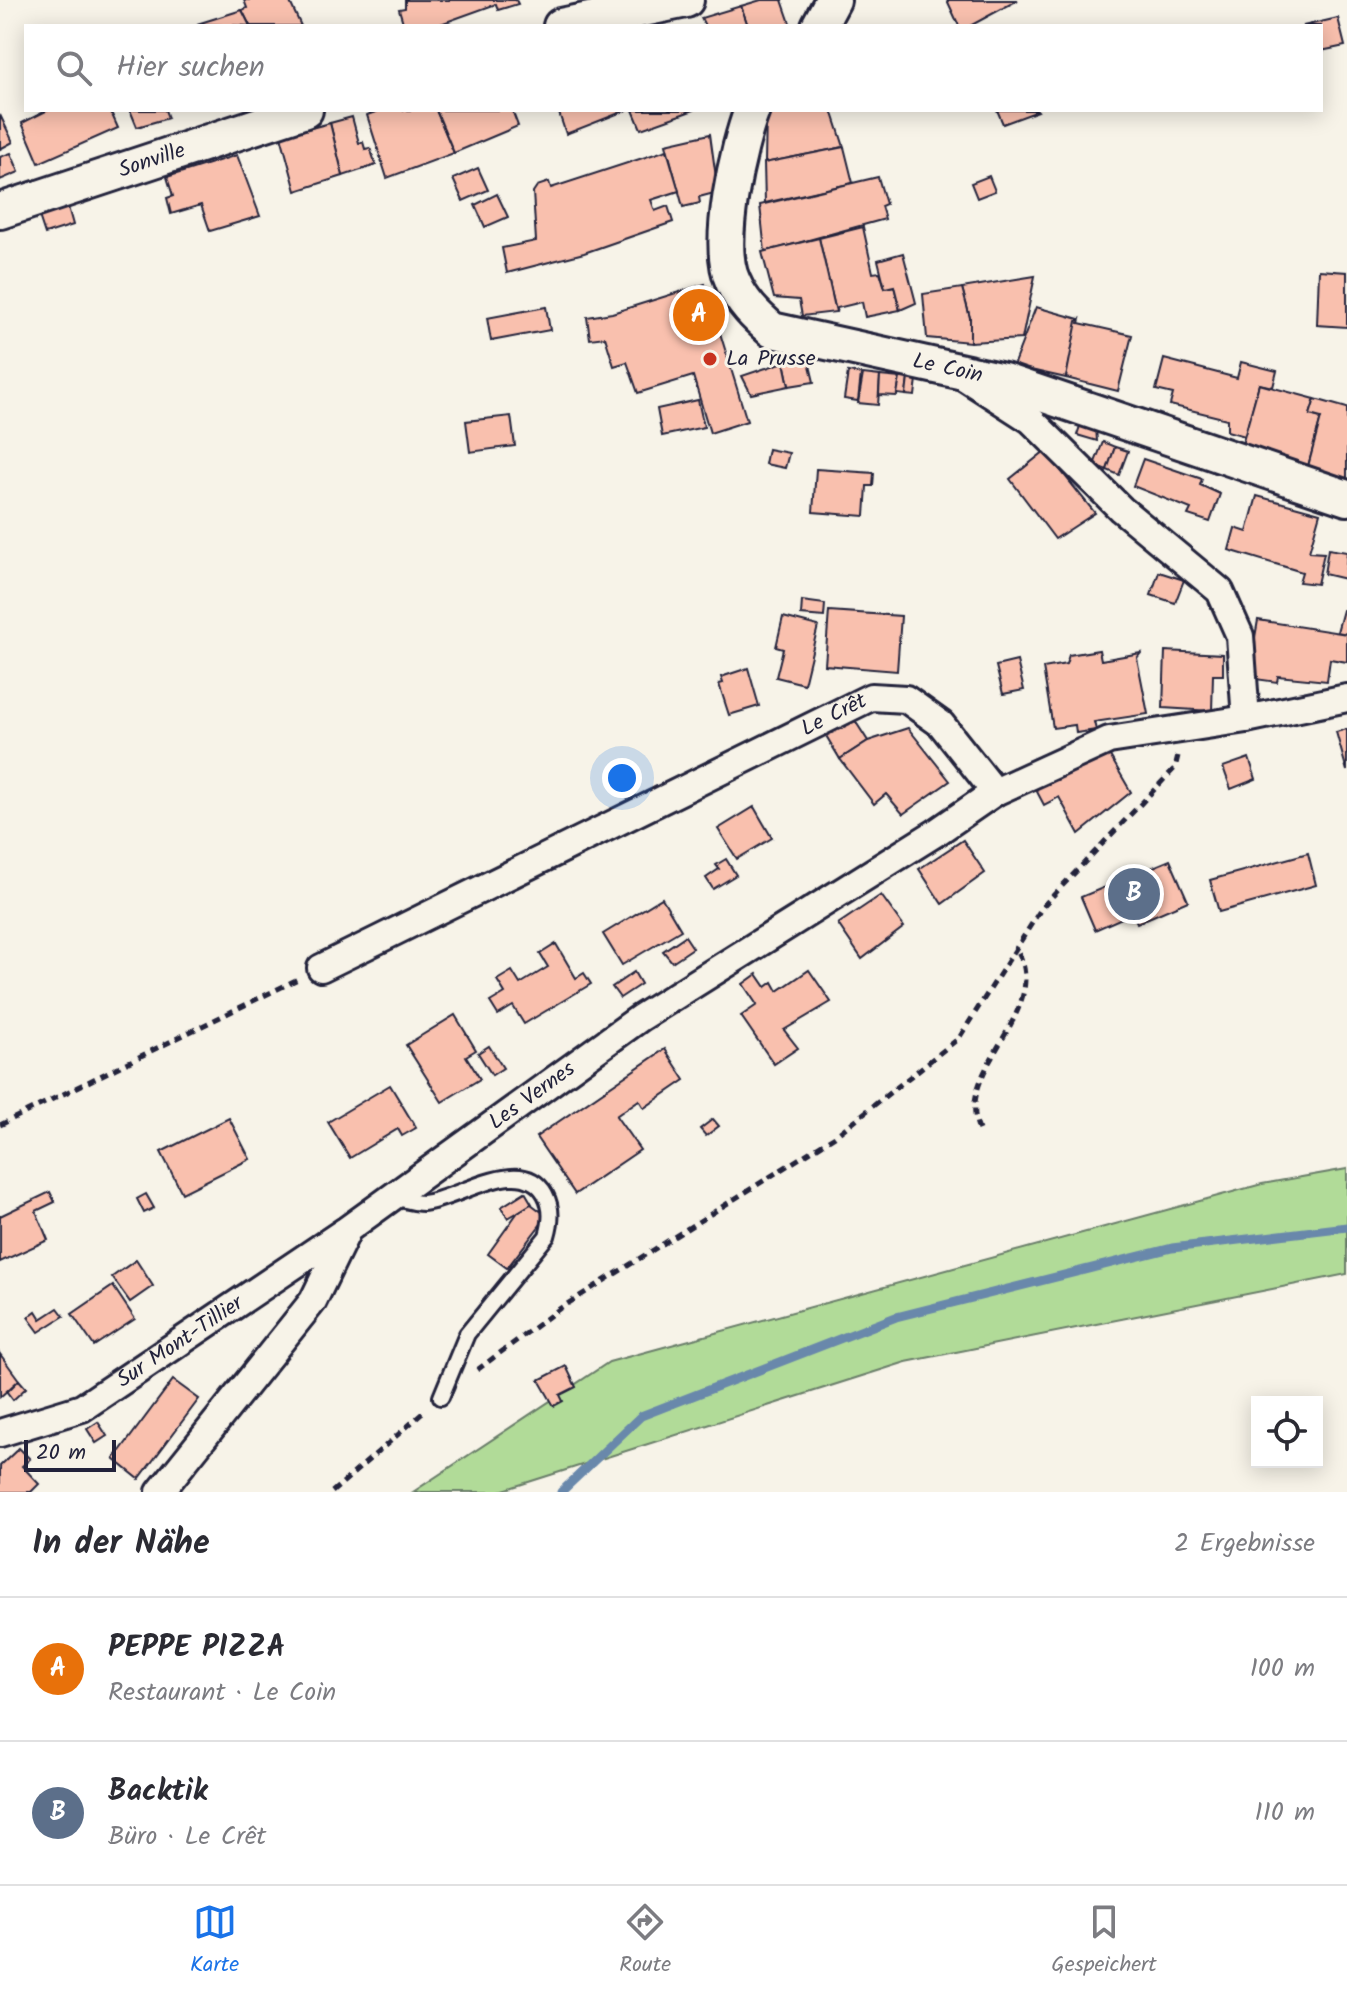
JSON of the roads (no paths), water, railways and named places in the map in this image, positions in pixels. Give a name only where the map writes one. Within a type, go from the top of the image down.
[{"type":"street","points":[[571,24],[686,0]]},
{"type":"street","points":[[820,24],[833,0]]},
{"type":"street","name":"Sonville","points":[[0,211],[299,112]]},
{"type":"street","name":"Le Coin","points":[[751,112],[737,155],[728,244],[731,279],[748,309],[772,330],[950,367],[1078,404],[1186,446],[1347,498]]},
{"type":"street","points":[[950,367],[1031,420],[1121,509],[1220,591],[1240,636],[1246,719]]},
{"type":"street","name":"Le Crêt","points":[[321,968],[871,697],[906,699],[941,724],[995,792]]},
{"type":"street","points":[[995,792],[1109,740],[1246,719],[1347,698]]},
{"type":"street","name":"Les Vernes","points":[[160,1492],[313,1301],[348,1229],[640,1018],[937,832],[995,792]]},
{"type":"street","name":"Sur Mont-Tillier","points":[[0,1433],[82,1408],[348,1229]]},
{"type":"lane","points":[[392,1197],[421,1203],[509,1177],[526,1179],[540,1186],[548,1198],[552,1219],[547,1236],[467,1334],[441,1397]]},
{"type":"waterway","points":[[561,1492],[641,1416],[896,1317],[1172,1248],[1347,1227]]},
{"type":"place","name":"PEPPE PIZZA","points":[[699,315]]},
{"type":"place","name":"La Prusse","points":[[710,359]]},
{"type":"place","name":"Backtik","points":[[1134,894]]}]
